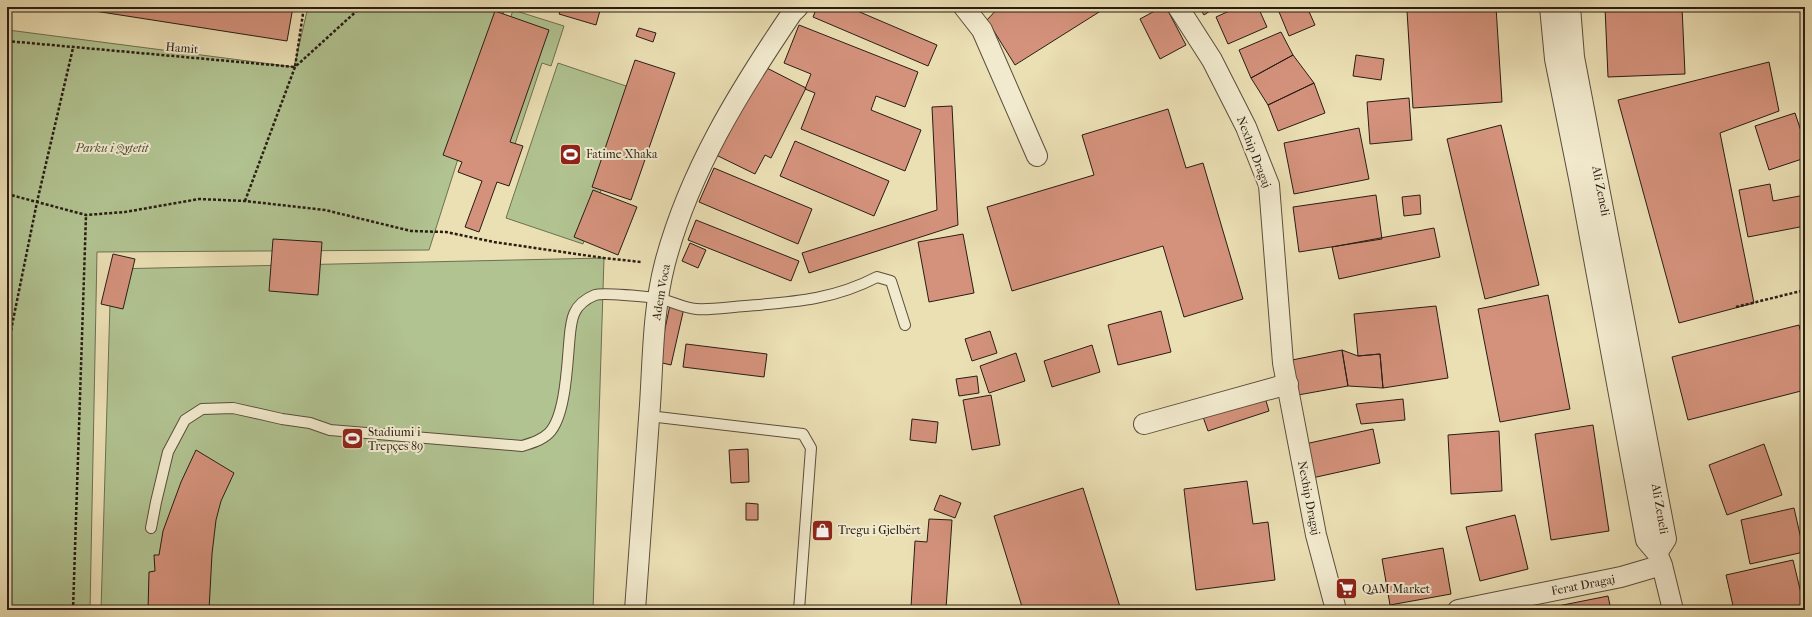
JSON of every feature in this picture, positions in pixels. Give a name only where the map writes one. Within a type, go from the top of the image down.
[{"type":"street","name":"Adem Voca","points":[[635,610],[656,316],[665,264],[688,197],[715,135],[754,68],[792,13],[798,7]]},
{"type":"street","points":[[964,7],[982,30],[1037,156]]},
{"type":"street","name":"Nexhip Dragaj","points":[[1178,7],[1212,60],[1242,120],[1269,185],[1283,356],[1316,535],[1336,610]]},
{"type":"street","name":"Ali Zeneli","points":[[1550,7],[1555,59],[1580,183],[1646,540],[1659,559]]},
{"type":"street","name":"Ali Zeneli","points":[[1570,7],[1574,57],[1666,539],[1659,559]]},
{"type":"street","points":[[1144,424],[1288,384]]},
{"type":"street","points":[[1659,559],[1673,610]]},
{"type":"street","name":"Ferat Dragaj","points":[[1458,610],[1621,577],[1659,559]]},
{"type":"lane","points":[[151,528],[168,452],[185,420],[202,410],[233,408],[282,419],[310,423],[330,430],[522,446],[537,441],[549,434],[556,424],[561,411],[569,346],[570,324],[577,308],[596,295],[659,298],[696,309],[792,302],[829,296],[862,285],[877,277],[891,280],[905,325]]},
{"type":"lane","points":[[649,416],[803,434],[811,448],[799,610]]},
{"type":"path","points":[[245,201],[294,67],[304,7]]},
{"type":"path","points":[[294,67],[361,7]]},
{"type":"path","name":"Hamit","points":[[7,41],[294,67]]},
{"type":"path","points":[[7,350],[38,202],[73,48]]},
{"type":"path","points":[[7,194],[86,215],[125,212],[200,199],[245,201],[325,210],[411,230],[446,232],[494,242],[604,258],[665,264]]},
{"type":"path","points":[[73,610],[86,215]]},
{"type":"path","points":[[1736,308],[1805,290]]},
{"type":"green space","name":"Parku i Qytetit","points":[[7,7],[10,7],[8,30],[294,67],[308,7],[505,7],[429,250],[97,252],[90,610],[7,610]]},
{"type":"green space","points":[[513,10],[564,26],[551,66],[542,63],[511,156],[470,142]]},
{"type":"green space","name":"Fatime Xhaka","points":[[558,63],[635,89],[583,244],[506,218]]},
{"type":"green space","name":"Stadiumi i Trepçes 89","points":[[604,258],[593,610],[101,610],[111,269]]},
{"type":"building","points":[[69,7],[293,7],[287,41]]},
{"type":"building","points":[[562,7],[601,7],[596,25],[559,14]]},
{"type":"building","points":[[817,7],[848,7],[937,45],[928,66],[813,17]]},
{"type":"building","points":[[999,7],[1107,7],[1015,65],[987,20]]},
{"type":"building","points":[[1162,7],[1166,7],[1186,45],[1160,59],[1140,19]]},
{"type":"building","points":[[1199,7],[1216,7],[1204,15]]},
{"type":"building","points":[[1238,7],[1258,7],[1267,27],[1228,44],[1216,17]]},
{"type":"building","points":[[1277,7],[1307,7],[1315,25],[1289,36]]},
{"type":"building","points":[[1461,7],[1496,7],[1502,102],[1413,108],[1407,11]]},
{"type":"building","points":[[1605,7],[1682,7],[1685,74],[1608,77]]},
{"type":"building","points":[[495,11],[549,30],[510,142],[523,146],[509,186],[497,182],[479,232],[465,227],[482,181],[458,172],[462,162],[443,155]]},
{"type":"building","points":[[799,25],[918,72],[905,107],[876,96],[871,110],[921,130],[905,171],[801,129],[815,93],[805,89],[811,74],[784,63]]},
{"type":"building","points":[[639,28],[656,33],[653,42],[636,36]]},
{"type":"building","points":[[1281,32],[1293,55],[1251,78],[1239,50]]},
{"type":"building","points":[[1293,55],[1314,83],[1268,105],[1251,78]]},
{"type":"building","points":[[1356,55],[1384,59],[1381,80],[1353,76]]},
{"type":"building","points":[[635,60],[675,73],[631,200],[592,187]]},
{"type":"building","points":[[1769,62],[1779,111],[1720,133],[1754,303],[1679,323],[1618,100]]},
{"type":"building","points":[[761,65],[806,88],[771,158],[765,155],[755,174],[716,155]]},
{"type":"building","points":[[1314,83],[1325,113],[1278,131],[1268,105]]},
{"type":"building","points":[[1409,98],[1412,140],[1370,144],[1367,102]]},
{"type":"building","points":[[952,106],[958,225],[809,273],[802,253],[937,210],[932,107]]},
{"type":"building","points":[[1168,109],[1186,168],[1203,163],[1243,299],[1184,317],[1163,246],[1012,291],[987,207],[1094,175],[1082,135]]},
{"type":"building","points":[[1795,113],[1805,143],[1805,158],[1769,170],[1755,126]]},
{"type":"building","points":[[1501,125],[1539,285],[1485,299],[1447,139]]},
{"type":"building","points":[[1359,128],[1369,179],[1294,194],[1284,143]]},
{"type":"building","points":[[795,141],[889,181],[874,216],[780,176]]},
{"type":"building","points":[[1805,166],[1805,177],[1801,167]]},
{"type":"building","points":[[714,168],[812,209],[798,244],[699,202]]},
{"type":"building","points":[[1770,184],[1773,201],[1805,195],[1805,226],[1748,237],[1739,190]]},
{"type":"building","points":[[593,190],[637,207],[618,255],[574,237]]},
{"type":"building","points":[[1376,195],[1382,239],[1299,252],[1293,207]]},
{"type":"building","points":[[1420,195],[1421,214],[1404,216],[1402,197]]},
{"type":"building","points":[[696,220],[799,261],[791,281],[688,240]]},
{"type":"building","points":[[1434,228],[1440,257],[1339,279],[1332,247]]},
{"type":"building","points":[[963,234],[974,293],[929,302],[918,242]]},
{"type":"building","points":[[273,239],[322,242],[318,295],[269,291]]},
{"type":"building","points":[[690,243],[706,250],[698,268],[682,261]]},
{"type":"building","points":[[113,254],[135,259],[123,309],[101,304]]},
{"type":"building","points":[[1548,295],[1570,409],[1500,422],[1478,309]]},
{"type":"building","points":[[670,305],[684,308],[671,365],[658,362]]},
{"type":"building","points":[[1436,306],[1448,378],[1383,388],[1380,354],[1358,356],[1354,314]]},
{"type":"building","points":[[1161,311],[1171,352],[1118,365],[1108,325]]},
{"type":"building","points":[[1799,325],[1805,349],[1805,390],[1688,420],[1672,357]]},
{"type":"building","points":[[990,331],[997,353],[972,361],[965,339]]},
{"type":"building","points":[[686,344],[767,354],[764,377],[683,367]]},
{"type":"building","points":[[1092,345],[1100,372],[1052,387],[1044,361]]},
{"type":"building","points":[[1342,350],[1348,386],[1298,395],[1292,360]]},
{"type":"building","points":[[1342,350],[1358,356],[1380,354],[1383,388],[1348,386]]},
{"type":"building","points":[[1016,353],[1025,381],[989,393],[980,366]]},
{"type":"building","points":[[977,376],[979,393],[959,396],[956,379]]},
{"type":"building","points":[[1264,394],[1269,411],[1208,431],[1202,414]]},
{"type":"building","points":[[991,395],[1000,445],[972,450],[963,400]]},
{"type":"building","points":[[1403,399],[1405,420],[1361,424],[1356,404]]},
{"type":"building","points":[[912,419],[938,422],[936,443],[910,440]]},
{"type":"building","points":[[1593,425],[1609,531],[1551,540],[1535,434]]},
{"type":"building","points":[[1373,429],[1380,463],[1312,478],[1305,444]]},
{"type":"building","points":[[1499,431],[1502,491],[1451,494],[1448,435]]},
{"type":"building","points":[[1764,444],[1782,495],[1727,515],[1709,465]]},
{"type":"building","points":[[748,449],[749,482],[731,483],[729,450]]},
{"type":"building","points":[[196,450],[234,473],[221,501],[216,520],[212,554],[209,610],[148,610],[149,572],[155,571],[154,555],[159,555],[163,531],[181,482]]},
{"type":"building","points":[[1247,481],[1253,524],[1268,522],[1275,580],[1196,590],[1184,489]]},
{"type":"building","points":[[1083,488],[1121,610],[1023,610],[994,516]]},
{"type":"building","points":[[940,495],[961,503],[955,518],[934,510]]},
{"type":"building","points":[[746,503],[758,504],[758,520],[746,520]]},
{"type":"building","points":[[1794,508],[1804,552],[1750,564],[1741,520]]},
{"type":"building","points":[[1515,515],[1528,569],[1480,581],[1466,527]]},
{"type":"building","points":[[929,519],[952,520],[946,609],[911,607],[915,541],[927,542]]},
{"type":"building","points":[[1443,548],[1451,594],[1390,605],[1382,559]]},
{"type":"building","points":[[1793,560],[1805,610],[1734,610],[1726,575]]},
{"type":"building","points":[[1608,596],[1611,610],[1543,609]]},
{"type":"place","name":"Fatime Xhaka","points":[[571,154]]},
{"type":"place","name":"Stadiumi i Trepçes 89","points":[[352,439]]},
{"type":"place","name":"Tregu i Gjelbërt","points":[[822,530]]},
{"type":"place","name":"QAM Market","points":[[1347,589]]}]
